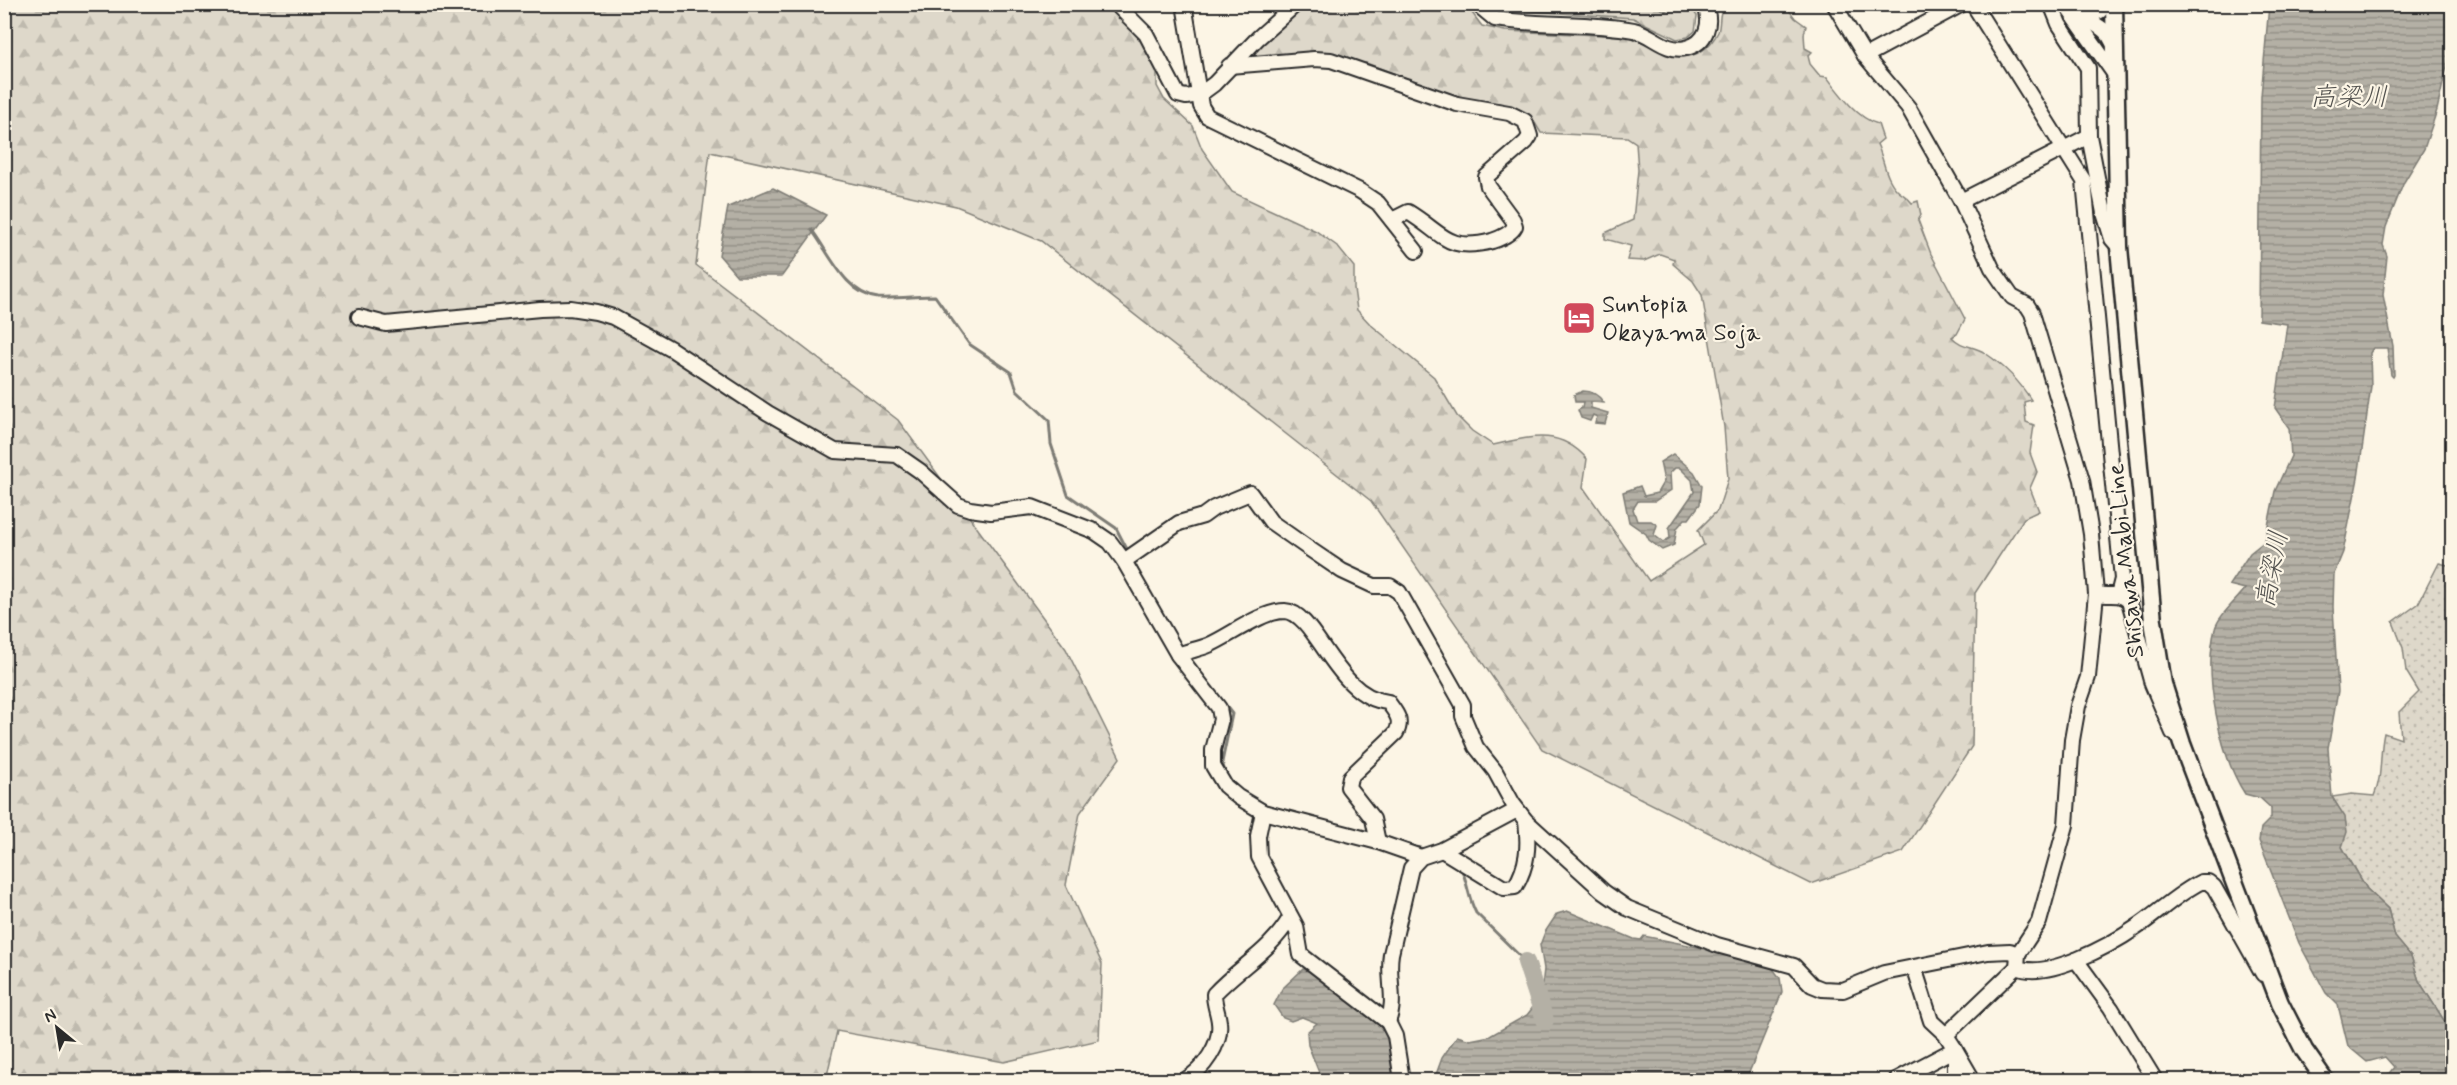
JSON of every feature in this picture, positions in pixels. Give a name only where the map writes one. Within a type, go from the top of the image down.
[{"type":"main road","name":"Shisawa Mabi Line","points":[[2114,4],[2111,34],[2118,247],[2153,621],[2163,684],[2182,744],[2273,984],[2304,1050],[2325,1080]]},
{"type":"street","points":[[1116,4],[1146,34],[1178,95],[1186,97],[1199,94],[1214,84],[1229,66],[1296,4]]},
{"type":"street","points":[[1184,4],[1201,106],[1208,116],[1360,190],[1378,203],[1416,251]]},
{"type":"street","points":[[1477,4],[1495,19],[1638,31],[1666,46],[1684,49],[1701,40],[1706,32],[1709,16],[1704,4]]},
{"type":"street","points":[[1834,4],[1865,56],[1908,107],[1961,201],[1992,268],[2012,297],[2027,305],[2032,313],[2082,480],[2091,534],[2096,594],[2088,677],[2078,706],[2072,740],[2066,825],[2061,849],[2038,922],[2017,960],[1946,1035]]},
{"type":"street","points":[[1865,56],[1962,4]]},
{"type":"street","points":[[1973,4],[2084,181],[2122,579],[2118,595]]},
{"type":"street","points":[[2051,4],[2059,24],[2088,68],[2090,136],[2104,213],[2112,239],[2118,247]]},
{"type":"street","points":[[2066,4],[2083,24],[2111,34]]},
{"type":"street","points":[[2072,4],[2114,72]]},
{"type":"street","points":[[2083,24],[2100,11],[2104,4]]},
{"type":"street","points":[[1229,66],[1314,59],[1331,60],[1457,104],[1509,113],[1525,121],[1530,136],[1526,142],[1486,177],[1488,186],[1513,220],[1512,231],[1496,240],[1465,246],[1438,234],[1408,212],[1392,220]]},
{"type":"street","points":[[1961,201],[2064,147],[2090,136]]},
{"type":"street","points":[[359,317],[386,324],[570,308],[613,317],[671,349],[768,413],[835,451],[897,455],[921,471],[950,499],[970,510],[991,512],[1032,507],[1094,531],[1110,542],[1124,561],[1178,655],[1219,708],[1221,718],[1213,750],[1213,766],[1225,786],[1263,812],[1377,837],[1421,857]]},
{"type":"street","points":[[1124,561],[1179,523],[1203,516],[1214,508],[1250,493],[1271,522],[1342,571],[1374,586],[1390,586],[1399,592],[1463,705],[1463,716],[1476,747],[1495,771],[1517,810],[1526,821],[1604,892],[1627,908],[1717,945],[1794,966],[1812,985],[1822,989],[1844,990],[1884,973],[1988,952],[2010,951],[2017,960],[2037,971],[2076,960],[2134,929],[2201,882],[2208,882],[2219,895],[2264,977],[2273,984]]},
{"type":"street","points":[[2096,594],[2118,595],[2129,602],[2152,684],[2165,717],[2182,744]]},
{"type":"street","points":[[1178,655],[1209,645],[1269,615],[1285,611],[1295,614],[1313,633],[1339,672],[1368,698],[1388,702],[1399,717],[1400,725],[1396,733],[1350,777],[1348,787],[1373,819],[1377,837]]},
{"type":"street","points":[[1388,1022],[1394,1007],[1389,968],[1395,930],[1411,868],[1421,857],[1442,850],[1517,810]]},
{"type":"street","points":[[1263,812],[1258,836],[1259,857],[1296,926],[1301,956],[1388,1022],[1395,1036],[1402,1080]]},
{"type":"street","points":[[1442,850],[1504,888],[1515,887],[1523,873],[1529,846],[1526,821]]},
{"type":"street","points":[[1185,1080],[1195,1075],[1216,1046],[1219,1022],[1214,1010],[1214,994],[1231,976],[1269,948],[1290,918]]},
{"type":"street","points":[[2076,960],[2111,1008],[2155,1080]]},
{"type":"street","points":[[1914,967],[1931,1021],[1946,1035],[1973,1080]]},
{"type":"street","points":[[1896,1080],[1955,1049]]},
{"type":"street","points":[[1955,1049],[1955,1080]]},
{"type":"green space","points":[[5,5],[1103,5],[1121,17],[1151,53],[1157,70],[1157,86],[1164,99],[1193,126],[1202,149],[1232,192],[1316,231],[1337,246],[1354,267],[1357,310],[1370,324],[1434,377],[1457,416],[1472,431],[1493,445],[1532,437],[1555,438],[1566,442],[1587,459],[1583,487],[1649,581],[1704,545],[1698,530],[1718,510],[1728,479],[1724,427],[1702,295],[1693,281],[1673,264],[1674,259],[1660,254],[1644,261],[1627,260],[1631,246],[1605,239],[1605,233],[1633,220],[1638,170],[1636,143],[1627,137],[1541,133],[1535,123],[1521,110],[1499,103],[1472,102],[1366,63],[1246,59],[1303,5],[1466,5],[1482,26],[1505,31],[1625,36],[1683,57],[1703,50],[1712,42],[1718,32],[1724,5],[1785,5],[1795,18],[1806,26],[1805,48],[1812,52],[1808,56],[1810,64],[1820,76],[1827,77],[1856,111],[1878,124],[1883,139],[1877,144],[1890,180],[1897,190],[1912,203],[1918,201],[1921,215],[1918,220],[1931,254],[1965,319],[1957,334],[1952,337],[1960,343],[1981,350],[1998,363],[2016,380],[2031,400],[2024,402],[2026,422],[2034,425],[2030,453],[2037,472],[2030,488],[2039,511],[2024,518],[1975,593],[1972,746],[1903,852],[1811,884],[1542,749],[1371,501],[1041,241],[956,206],[710,152],[696,265],[898,420],[1066,649],[1120,758],[1080,813],[1066,885],[1102,964],[1099,1040],[1004,1062],[837,1031],[826,1080],[5,1080]]},
{"type":"green space","points":[[1492,5],[1655,5],[1665,11],[1674,5],[1689,5],[1697,16],[1695,31],[1688,37],[1677,39],[1633,18],[1502,9]]},
{"type":"green space","points":[[2439,563],[2452,566],[2452,1033],[2419,981],[2411,956],[2395,937],[2388,909],[2367,889],[2342,847],[2346,825],[2332,797],[2352,794],[2374,796],[2379,781],[2384,733],[2401,739],[2399,712],[2419,692],[2406,671],[2403,648],[2393,622],[2418,604]]},
{"type":"water","name":"高梁川","points":[[2269,5],[2452,5],[2452,44],[2437,110],[2424,149],[2404,182],[2386,227],[2383,245],[2387,256],[2383,295],[2393,346],[2394,375],[2393,377],[2391,375],[2387,348],[2373,348],[2370,353],[2371,386],[2358,478],[2343,552],[2334,574],[2333,607],[2338,691],[2328,748],[2332,797],[2345,817],[2347,832],[2342,847],[2367,889],[2388,909],[2395,937],[2411,956],[2419,981],[2452,1033],[2452,1080],[2384,1080],[2394,1067],[2385,1057],[2367,1062],[2348,1046],[2338,1005],[2326,993],[2299,943],[2259,841],[2261,828],[2271,818],[2271,808],[2260,798],[2245,794],[2228,759],[2216,714],[2211,669],[2215,629],[2245,589],[2229,585],[2250,553],[2265,541],[2275,491],[2291,456],[2289,428],[2275,408],[2287,324],[2259,320],[2261,96]]},
{"type":"water","points":[[773,188],[826,215],[782,276],[737,276],[719,255],[728,207]]},
{"type":"water","points":[[1583,391],[1595,394],[1604,403],[1591,402],[1591,408],[1608,413],[1605,424],[1595,423],[1597,417],[1593,415],[1590,421],[1581,418],[1578,410],[1582,408],[1583,402],[1575,402],[1574,395]]},
{"type":"water","points":[[1673,454],[1694,472],[1702,486],[1700,504],[1689,519],[1685,519],[1677,528],[1674,545],[1662,550],[1649,540],[1646,534],[1629,522],[1623,492],[1640,486],[1644,496],[1657,493],[1664,481],[1660,462]],"holes":[[[1675,468],[1680,468],[1692,480],[1694,492],[1669,528],[1670,538],[1663,542],[1654,535],[1657,525],[1651,521],[1637,521],[1633,509],[1638,501],[1655,501],[1671,490],[1670,473]]]},
{"type":"water","points":[[1567,911],[1634,939],[1641,940],[1644,936],[1767,961],[1780,978],[1782,992],[1746,1080],[1434,1080],[1442,1058],[1457,1036],[1470,1040],[1490,1036],[1527,1015],[1534,1006],[1542,987],[1544,969],[1540,945],[1545,932],[1557,914]]},
{"type":"water","points":[[1303,969],[1321,974],[1379,1025],[1390,1041],[1397,1080],[1322,1080],[1308,1045],[1307,1032],[1317,1023],[1302,1017],[1291,1021],[1283,1018],[1274,1005],[1282,989]]},
{"type":"waterway","points":[[811,229],[839,271],[856,289],[878,298],[935,296],[969,344],[1011,372],[1017,390],[1049,420],[1051,444],[1068,495],[1116,528],[1129,553]]},
{"type":"waterway","points":[[1133,561],[1141,577]]},
{"type":"waterway","points":[[1188,657],[1232,714],[1222,762],[1226,775]]},
{"type":"waterway","points":[[1253,798],[1271,808]]},
{"type":"waterway","points":[[1402,843],[1427,850]]},
{"type":"waterway","points":[[1461,868],[1476,913],[1526,962]]},
{"type":"waterway","points":[[1526,962],[1545,1020]]},
{"type":"place","name":"Suntopia Okayama Soja","points":[[1579,318]]}]
